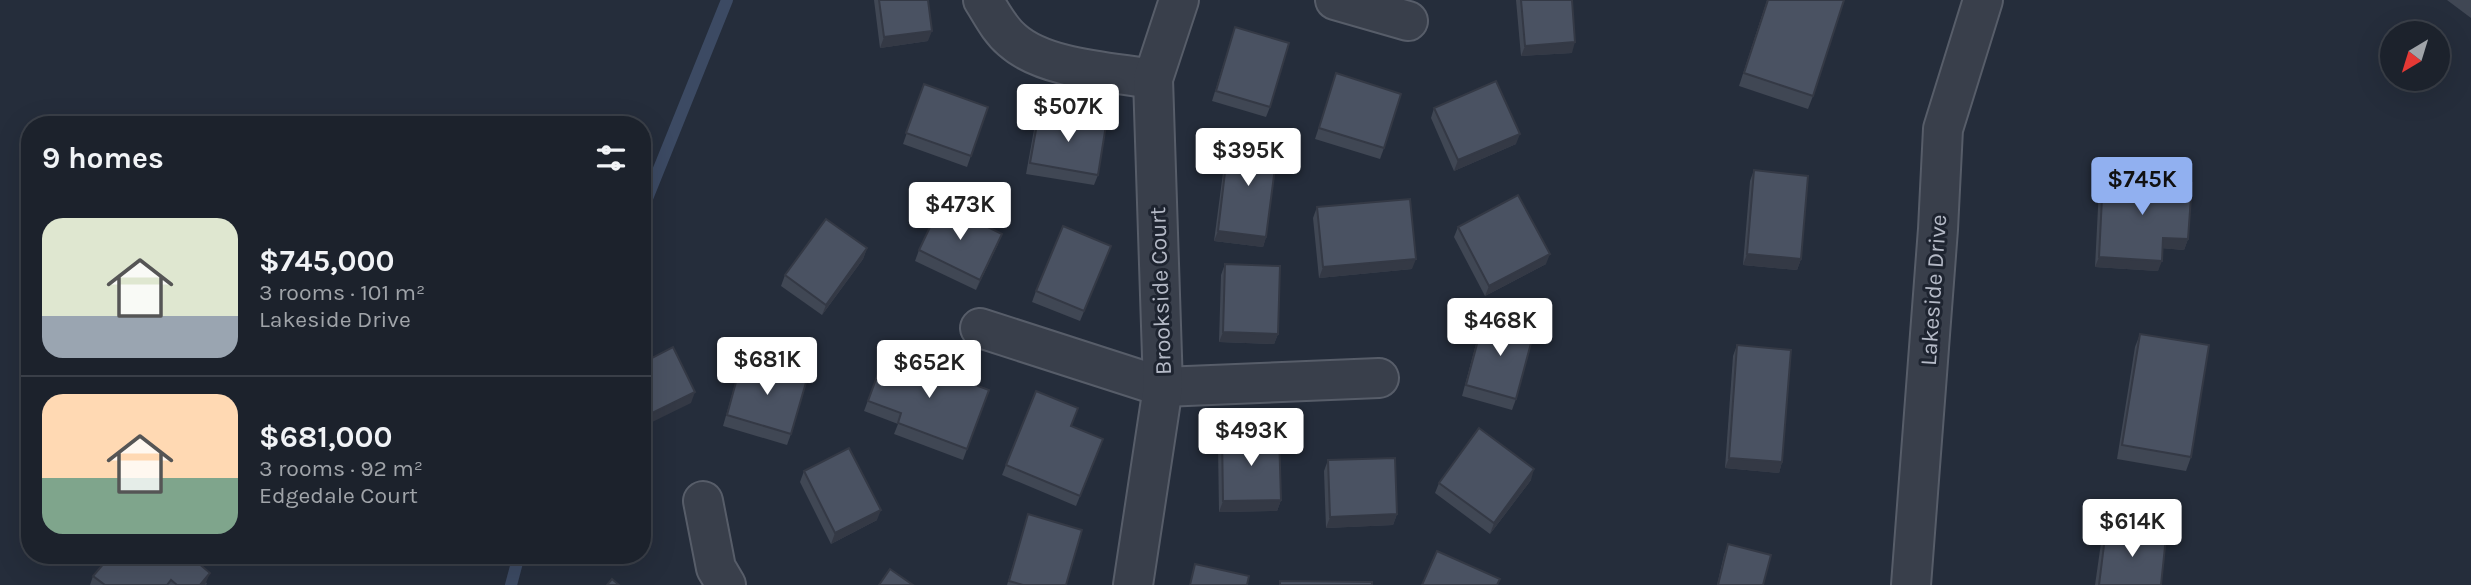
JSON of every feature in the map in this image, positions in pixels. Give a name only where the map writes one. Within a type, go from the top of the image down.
[{"type":"street","points":[[983,0],[1000,28],[1028,51],[1064,64],[1153,79]]},
{"type":"street","name":"Brookside Court","points":[[1133,585],[1163,387],[1153,79],[1179,0]]},
{"type":"street","points":[[1335,0],[1408,21]]},
{"type":"street","name":"Lakeside Drive","points":[[1911,585],[1943,129],[1983,0]]},
{"type":"street","points":[[979,328],[1163,387],[1379,378]]},
{"type":"street","points":[[703,501],[716,568],[726,585]]},
{"type":"building","points":[[879,0],[928,0],[932,31],[884,37]]},
{"type":"building","points":[[1521,0],[1572,0],[1575,42],[1525,46]]},
{"type":"building","points":[[1768,0],[1844,0],[1813,96],[1744,73]]},
{"type":"building","points":[[1235,27],[1289,43],[1270,107],[1216,91]]},
{"type":"building","points":[[1336,73],[1401,94],[1384,148],[1319,128]]},
{"type":"building","points":[[1496,81],[1520,134],[1458,160],[1434,108]]},
{"type":"building","points":[[924,84],[988,107],[971,156],[906,133]]},
{"type":"building","points":[[1039,113],[1106,125],[1098,175],[1030,163]]},
{"type":"building","points":[[1229,139],[1278,145],[1266,237],[1218,231]]},
{"type":"building","points":[[1754,170],[1808,176],[1801,259],[1747,254]]},
{"type":"building","points":[[2103,178],[2192,183],[2188,239],[2163,238],[2162,261],[2099,257]]},
{"type":"building","points":[[1518,195],[1550,254],[1489,286],[1458,227]]},
{"type":"building","points":[[1410,199],[1416,259],[1323,267],[1317,207]]},
{"type":"building","points":[[941,204],[1002,234],[980,280],[919,250]]},
{"type":"building","points":[[826,219],[867,248],[826,305],[785,275]]},
{"type":"building","points":[[1063,226],[1111,246],[1084,311],[1036,291]]},
{"type":"building","points":[[1225,264],[1280,266],[1278,334],[1223,332]]},
{"type":"building","points":[[1484,318],[1534,332],[1516,399],[1466,385]]},
{"type":"building","points":[[2140,334],[2209,345],[2191,457],[2122,445]]},
{"type":"building","points":[[1737,345],[1791,350],[1782,462],[1729,458]]},
{"type":"building","points":[[673,347],[695,392],[651,414],[651,358]]},
{"type":"building","points":[[886,352],[989,390],[967,449],[898,423],[901,413],[868,401]]},
{"type":"building","points":[[742,360],[807,379],[791,434],[727,415]]},
{"type":"building","points":[[1036,391],[1078,408],[1071,426],[1103,439],[1080,496],[1006,465]]},
{"type":"building","points":[[1479,428],[1534,469],[1494,523],[1439,483]]},
{"type":"building","points":[[1279,434],[1281,500],[1223,501],[1222,435]]},
{"type":"building","points":[[849,448],[881,510],[835,533],[804,471]]},
{"type":"building","points":[[1395,458],[1397,514],[1330,517],[1328,460]]},
{"type":"building","points":[[1028,514],[1082,530],[1066,585],[1023,585],[1009,581]]},
{"type":"building","points":[[2106,529],[2166,537],[2161,585],[2099,585]]},
{"type":"building","points":[[1728,544],[1771,555],[1763,585],[1718,585]]},
{"type":"building","points":[[1437,551],[1500,579],[1497,585],[1422,585]]},
{"type":"building","points":[[103,564],[199,564],[210,573],[200,585],[177,585],[171,580],[167,585],[105,585],[93,576]]},
{"type":"building","points":[[1195,564],[1249,576],[1247,585],[1190,585]]},
{"type":"building","points":[[890,569],[913,585],[879,585]]},
{"type":"building","points":[[612,579],[619,585],[607,585]]},
{"type":"building","points":[[1280,581],[1372,582],[1372,585],[1280,585]]},
{"type":"waterway","points":[[651,189],[727,0]]},
{"type":"waterway","points":[[511,585],[517,564]]}]
